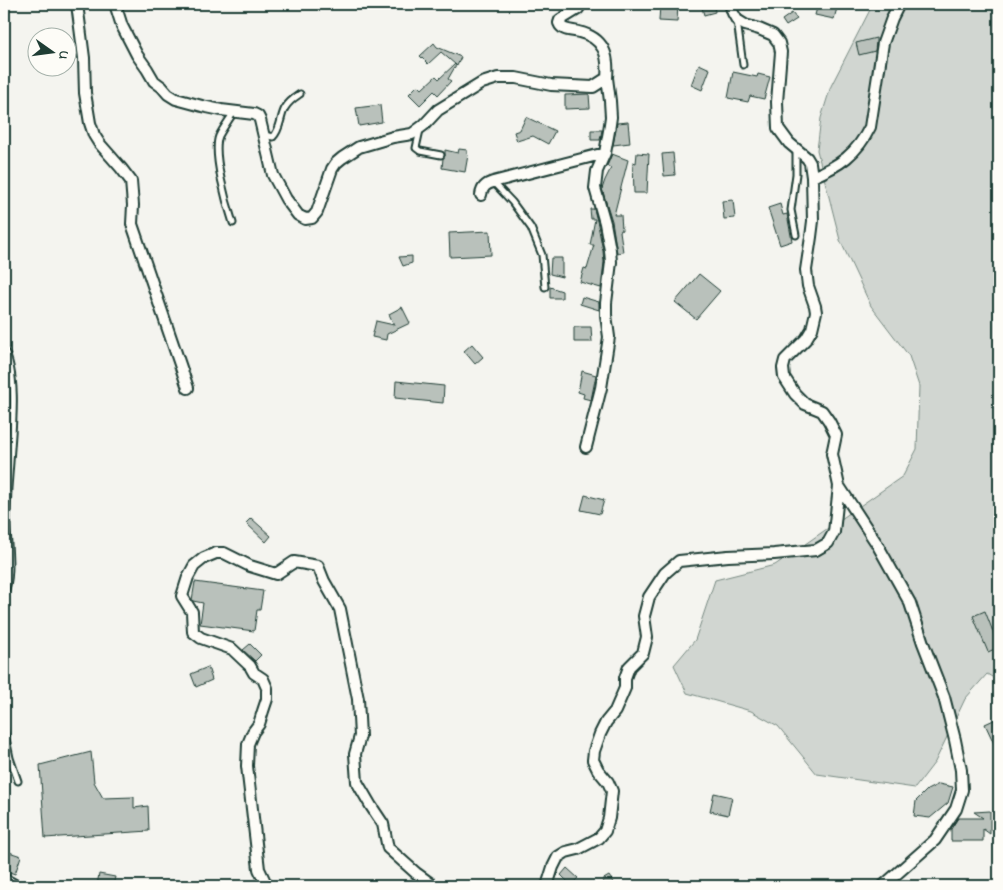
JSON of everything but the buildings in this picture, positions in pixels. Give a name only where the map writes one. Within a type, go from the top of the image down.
[{"type":"street","points":[[76,4],[84,58],[85,93],[90,124],[99,143],[131,181],[132,224],[188,388]]},
{"type":"street","points":[[115,4],[122,26],[137,56],[154,81],[168,94],[176,99],[202,106],[258,116],[273,175],[286,199],[298,215],[305,219],[312,218],[317,212],[332,170],[342,158],[359,147],[393,137],[412,134],[438,110],[482,84],[498,78],[516,78],[550,85],[593,87],[607,78]]},
{"type":"street","points":[[581,4],[578,9],[560,20],[559,23],[564,29],[586,34],[596,39],[607,55],[611,117],[605,153],[597,171],[595,188],[610,250],[611,262],[606,303],[609,338],[601,388],[586,447]]},
{"type":"street","points":[[547,886],[558,857],[599,838],[605,830],[609,818],[612,791],[593,760],[594,750],[606,722],[615,711],[626,688],[625,678],[629,667],[643,653],[647,637],[644,616],[649,597],[665,573],[679,561],[816,550],[828,543],[834,532],[839,486],[832,454],[836,435],[822,411],[805,404],[796,394],[784,377],[783,368],[785,360],[806,339],[812,329],[816,312],[808,286],[806,270],[813,221],[810,163],[807,158],[784,138],[778,128],[781,52],[779,42],[773,36],[737,20],[730,4]]},
{"type":"street","points":[[812,177],[829,170],[853,153],[864,139],[870,127],[883,43],[899,4]]},
{"type":"street","points":[[481,195],[484,186],[493,182],[605,153]]},
{"type":"street","points":[[839,486],[877,544],[910,603],[923,643],[944,696],[961,770],[962,790],[956,809],[934,840],[883,886]]},
{"type":"street","points":[[266,886],[259,869],[247,766],[248,744],[264,711],[267,699],[266,688],[263,679],[254,673],[250,666],[232,649],[200,638],[193,632],[192,612],[182,596],[194,566],[204,558],[216,553],[224,553],[250,566],[276,574],[294,562],[318,566],[324,582],[340,609],[358,699],[360,736],[355,754],[357,782],[383,824],[388,848],[434,886]]},
{"type":"street","points":[[4,879],[14,886]]},
{"type":"lane","points":[[737,20],[743,65]]},
{"type":"lane","points":[[264,135],[272,137],[276,133],[285,108],[289,102],[300,94]]},
{"type":"lane","points":[[233,223],[223,190],[218,150],[219,137],[234,112]]},
{"type":"lane","points":[[420,128],[416,148],[420,151],[441,154]]},
{"type":"lane","points":[[796,150],[796,174],[791,210],[796,235]]},
{"type":"lane","points":[[493,182],[512,202],[531,228],[542,255],[544,287]]},
{"type":"lane","points":[[4,349],[11,375],[13,404],[6,505],[8,557],[4,594]]},
{"type":"lane","points":[[4,729],[10,758],[18,782]]},
{"type":"shaded area","points":[[873,4],[999,4],[999,681],[987,674],[965,699],[935,762],[915,788],[817,774],[778,726],[751,711],[687,693],[674,665],[695,640],[715,580],[775,565],[903,476],[917,449],[919,386],[909,356],[871,306],[840,240],[817,150],[821,118],[831,86]]}]
